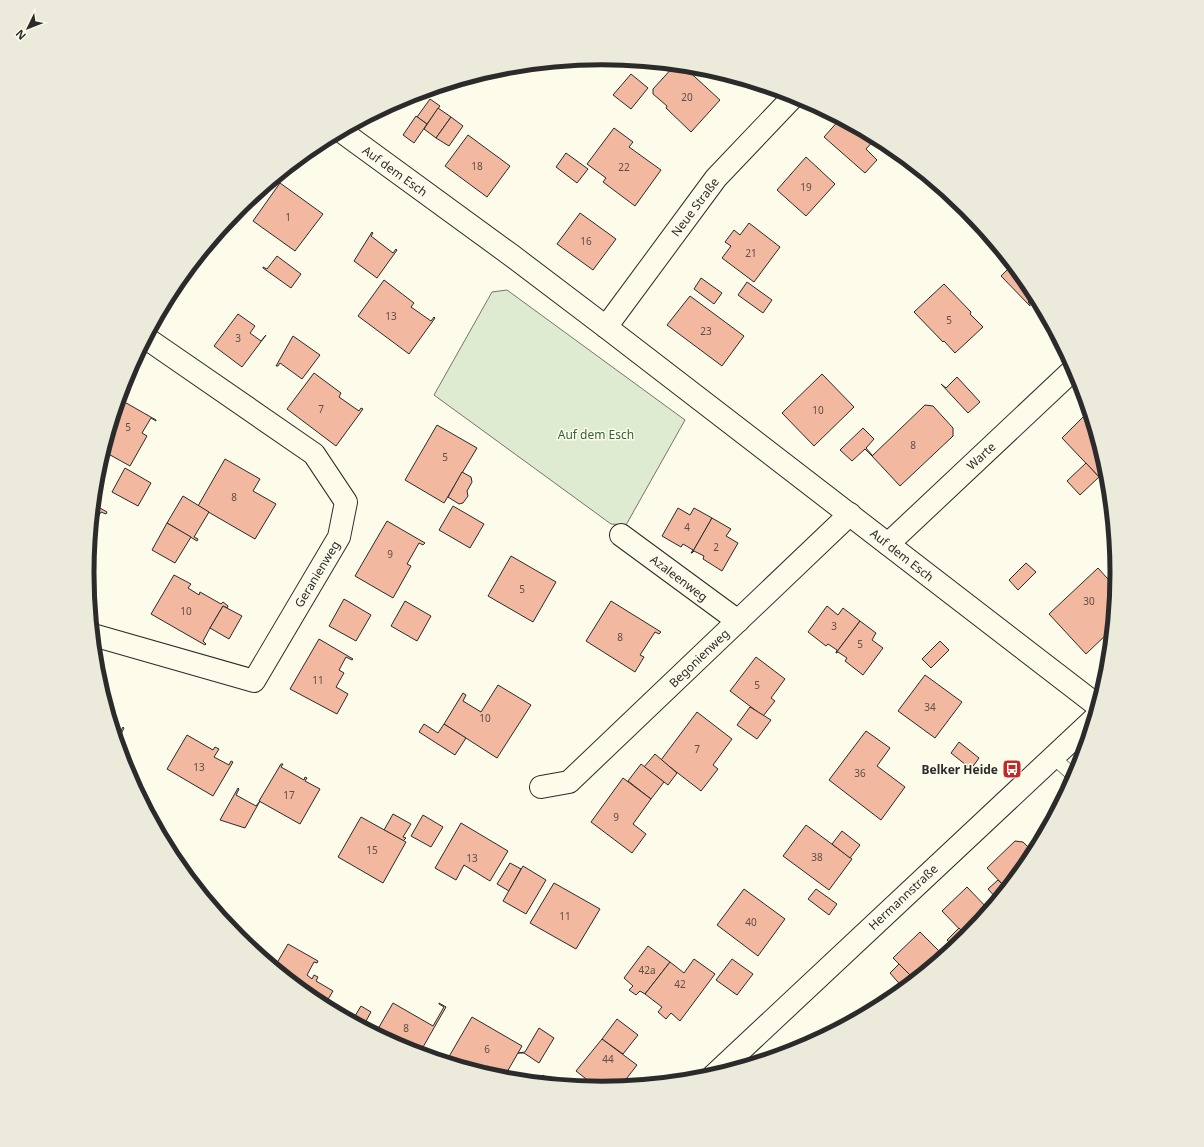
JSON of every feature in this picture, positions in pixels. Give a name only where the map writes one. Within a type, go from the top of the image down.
[{"type":"street","name":"Neue Straße","points":[[606,327],[716,178],[789,101]]},
{"type":"street","name":"Auf dem Esch","points":[[346,134],[511,255],[606,327],[1094,703]]},
{"type":"street","name":"Geranienweg","points":[[98,636],[254,681],[339,536],[346,502],[314,454],[150,341]]},
{"type":"street","name":"Warte","points":[[888,544],[1069,373]]},
{"type":"street","name":"Begonienweg","points":[[541,786],[569,782],[850,514]]},
{"type":"street","name":"Azaleenweg","points":[[621,535],[738,621]]},
{"type":"street","name":"Hermannstraße","points":[[722,1068],[1087,725]]},
{"type":"lane","points":[[1053,757],[1070,772]]},
{"type":"green space","name":"Auf dem Esch","points":[[507,290],[685,420],[626,525],[611,524],[434,395],[492,292]]},
{"type":"building","points":[[671,70],[691,73],[720,100],[691,132],[666,108],[667,106],[653,94],[653,89]]},
{"type":"building","points":[[631,74],[648,88],[631,109],[613,95]]},
{"type":"building","points":[[430,99],[440,106],[427,124],[417,117]]},
{"type":"building","points":[[438,108],[451,117],[436,138],[424,129]]},
{"type":"building","points":[[416,116],[427,124],[414,143],[403,135]]},
{"type":"building","points":[[451,117],[463,126],[449,146],[436,138]]},
{"type":"building","points":[[837,122],[872,143],[866,149],[877,160],[865,173],[824,137]]},
{"type":"building","points":[[614,128],[633,142],[629,147],[661,170],[635,206],[603,182],[606,178],[587,164]]},
{"type":"building","points":[[468,135],[510,166],[487,197],[445,166]]},
{"type":"building","points":[[566,153],[588,169],[577,183],[556,167]]},
{"type":"building","points":[[806,157],[835,184],[806,216],[777,190]]},
{"type":"building","points":[[280,183],[323,214],[295,251],[253,221]]},
{"type":"building","points":[[580,213],[616,239],[593,270],[557,244]]},
{"type":"building","points":[[749,223],[780,247],[754,282],[722,258],[731,246],[725,242],[734,230],[740,235]]},
{"type":"building","points":[[372,232],[373,233],[371,236],[393,253],[396,249],[397,250],[377,278],[354,261]]},
{"type":"building","points":[[277,256],[301,274],[291,288],[263,268],[267,269]]},
{"type":"building","points":[[1008,269],[1030,300],[1028,302],[1030,306],[1001,276]]},
{"type":"building","points":[[701,278],[722,293],[714,304],[694,289]]},
{"type":"building","points":[[384,280],[414,303],[411,307],[431,321],[434,317],[435,318],[409,354],[358,316]]},
{"type":"building","points":[[747,282],[772,300],[763,313],[738,295]]},
{"type":"building","points":[[944,284],[983,327],[955,353],[914,312]]},
{"type":"building","points":[[690,296],[744,336],[722,366],[667,325]]},
{"type":"building","points":[[238,314],[255,326],[250,333],[261,341],[266,335],[242,367],[214,346]]},
{"type":"building","points":[[293,336],[320,355],[302,379],[280,363],[276,366]]},
{"type":"building","points":[[314,373],[341,393],[339,397],[359,411],[361,408],[363,409],[336,446],[287,409]]},
{"type":"building","points":[[822,374],[854,407],[814,446],[782,413]]},
{"type":"building","points":[[957,377],[980,402],[968,413],[941,384],[946,388]]},
{"type":"building","points":[[123,401],[156,420],[151,418],[142,433],[147,436],[130,466],[108,454]]},
{"type":"building","points":[[925,405],[933,406],[953,428],[953,436],[900,486],[872,456]]},
{"type":"building","points":[[1085,415],[1101,474],[1100,478],[1062,438]]},
{"type":"building","points":[[437,425],[477,448],[444,503],[405,480]]},
{"type":"building","points":[[863,428],[874,439],[866,448],[872,456],[865,449],[852,461],[840,450]]},
{"type":"building","points":[[225,459],[260,479],[253,491],[276,504],[255,539],[198,506]]},
{"type":"building","points":[[1086,463],[1099,477],[1080,495],[1067,481]]},
{"type":"building","points":[[125,468],[151,483],[138,506],[112,492]]},
{"type":"building","points":[[462,472],[471,477],[472,482],[467,491],[468,496],[463,503],[459,504],[448,497]]},
{"type":"building","points":[[183,496],[209,512],[194,537],[198,539],[197,541],[167,523]]},
{"type":"building","points":[[453,506],[484,524],[470,548],[439,530]]},
{"type":"building","points":[[98,507],[107,512],[106,514],[101,512],[97,519]]},
{"type":"building","points":[[678,508],[690,515],[694,508],[712,518],[692,553],[693,550],[683,544],[681,547],[662,536]]},
{"type":"building","points":[[712,518],[731,529],[726,536],[738,543],[722,571],[703,559],[704,556],[694,551],[692,553]]},
{"type":"building","points":[[387,521],[425,543],[423,545],[419,543],[407,564],[411,566],[393,598],[355,576]]},
{"type":"building","points":[[167,523],[191,537],[175,563],[152,550]]},
{"type":"building","points":[[511,556],[556,582],[533,622],[488,596]]},
{"type":"building","points":[[1026,563],[1036,572],[1018,590],[1009,580]]},
{"type":"building","points":[[1098,568],[1110,581],[1107,634],[1086,654],[1049,614]]},
{"type":"building","points":[[174,575],[191,584],[188,588],[199,595],[200,592],[221,604],[223,602],[228,606],[227,608],[223,606],[210,628],[203,641],[206,644],[205,645],[151,614]]},
{"type":"building","points":[[344,599],[371,615],[356,641],[329,626]]},
{"type":"building","points":[[405,601],[431,616],[417,641],[391,626]]},
{"type":"building","points":[[611,601],[661,632],[659,634],[655,632],[640,655],[644,657],[635,672],[586,641]]},
{"type":"building","points":[[223,606],[242,616],[229,639],[210,628]]},
{"type":"building","points":[[827,606],[838,615],[843,608],[860,621],[836,653],[837,650],[828,644],[826,646],[808,632]]},
{"type":"building","points":[[860,621],[876,633],[872,640],[883,648],[863,675],[845,661],[847,658],[838,652],[836,653]]},
{"type":"building","points":[[319,639],[353,659],[352,660],[346,657],[339,670],[344,673],[336,687],[348,694],[337,714],[290,689]]},
{"type":"building","points":[[940,641],[949,650],[931,668],[922,659]]},
{"type":"building","points":[[756,657],[785,679],[771,698],[775,701],[763,716],[730,691]]},
{"type":"building","points":[[925,675],[962,702],[935,738],[898,711]]},
{"type":"building","points":[[498,685],[531,705],[497,758],[444,724],[463,693],[466,695],[463,701],[481,712]]},
{"type":"building","points":[[750,707],[771,720],[757,739],[737,725]]},
{"type":"building","points":[[697,712],[732,739],[713,765],[718,769],[701,791],[661,760]]},
{"type":"building","points":[[424,724],[438,733],[444,724],[466,738],[455,755],[419,732]]},
{"type":"building","points":[[123,727],[124,728],[120,736],[118,731],[120,732]]},
{"type":"building","points":[[866,731],[890,748],[877,766],[905,787],[881,820],[829,780]]},
{"type":"building","points":[[187,735],[213,750],[215,747],[219,749],[214,757],[229,765],[231,761],[233,762],[213,796],[167,769]]},
{"type":"building","points":[[959,742],[979,758],[971,769],[951,753]]},
{"type":"building","points":[[655,754],[677,773],[668,785],[644,767]]},
{"type":"building","points":[[281,764],[283,764],[281,767],[304,780],[305,777],[307,778],[305,781],[320,789],[300,824],[259,801]]},
{"type":"building","points":[[641,764],[664,782],[651,799],[628,781]]},
{"type":"building","points":[[623,778],[651,799],[633,824],[646,834],[632,853],[591,822]]},
{"type":"building","points":[[238,788],[239,789],[236,795],[256,806],[260,801],[245,828],[220,820]]},
{"type":"building","points":[[393,814],[411,824],[403,837],[406,838],[403,841],[384,830]]},
{"type":"building","points":[[423,815],[443,827],[431,847],[411,836]]},
{"type":"building","points":[[361,817],[406,842],[383,883],[338,857]]},
{"type":"building","points":[[461,823],[508,851],[490,881],[464,865],[456,880],[435,868]]},
{"type":"building","points":[[806,825],[852,859],[829,890],[783,856]]},
{"type":"building","points":[[842,831],[860,845],[850,858],[832,844]]},
{"type":"building","points":[[1015,841],[1023,842],[1030,849],[1003,885],[987,868]]},
{"type":"building","points":[[510,863],[521,869],[509,891],[497,884]]},
{"type":"building","points":[[523,866],[546,880],[526,914],[503,901]]},
{"type":"building","points":[[998,880],[1003,885],[994,896],[988,889]]},
{"type":"building","points":[[554,883],[600,909],[576,949],[530,923]]},
{"type":"building","points":[[967,887],[986,907],[963,932],[942,911]]},
{"type":"building","points":[[744,889],[785,919],[758,956],[717,925]]},
{"type":"building","points":[[816,889],[837,904],[829,915],[808,899]]},
{"type":"building","points":[[959,928],[963,932],[951,944],[947,940]]},
{"type":"building","points":[[920,932],[941,953],[912,977],[893,958]]},
{"type":"building","points":[[288,944],[318,961],[317,963],[314,962],[307,975],[312,979],[314,975],[318,977],[316,981],[333,991],[327,1001],[292,977],[276,964]]},
{"type":"building","points":[[648,946],[670,962],[645,994],[640,991],[636,995],[629,990],[633,986],[624,978]]},
{"type":"building","points":[[694,959],[715,974],[680,1021],[671,1013],[666,1019],[658,1012],[662,1007],[645,994],[670,962],[684,973]]},
{"type":"building","points":[[732,959],[753,974],[737,995],[716,980]]},
{"type":"building","points":[[899,964],[912,977],[901,985],[890,973]]},
{"type":"building","points":[[327,1000],[355,1016],[354,1017]]},
{"type":"building","points":[[393,1003],[433,1026],[444,1007],[439,1003],[446,1007],[422,1049],[377,1030]]},
{"type":"building","points":[[361,1006],[371,1012],[366,1021],[379,1029],[377,1030],[354,1017]]},
{"type":"building","points":[[472,1017],[522,1046],[507,1073],[470,1065],[448,1058]]},
{"type":"building","points":[[617,1019],[638,1035],[623,1054],[602,1039]]},
{"type":"building","points":[[539,1028],[554,1038],[539,1063],[524,1053],[518,1053],[525,1052]]},
{"type":"building","points":[[602,1039],[637,1065],[624,1081],[590,1082],[576,1071]]},
{"type":"building","points":[[543,1075],[549,1079],[541,1078]]},
{"type":"place","name":"Belker Heide","points":[[1012,769]]}]
